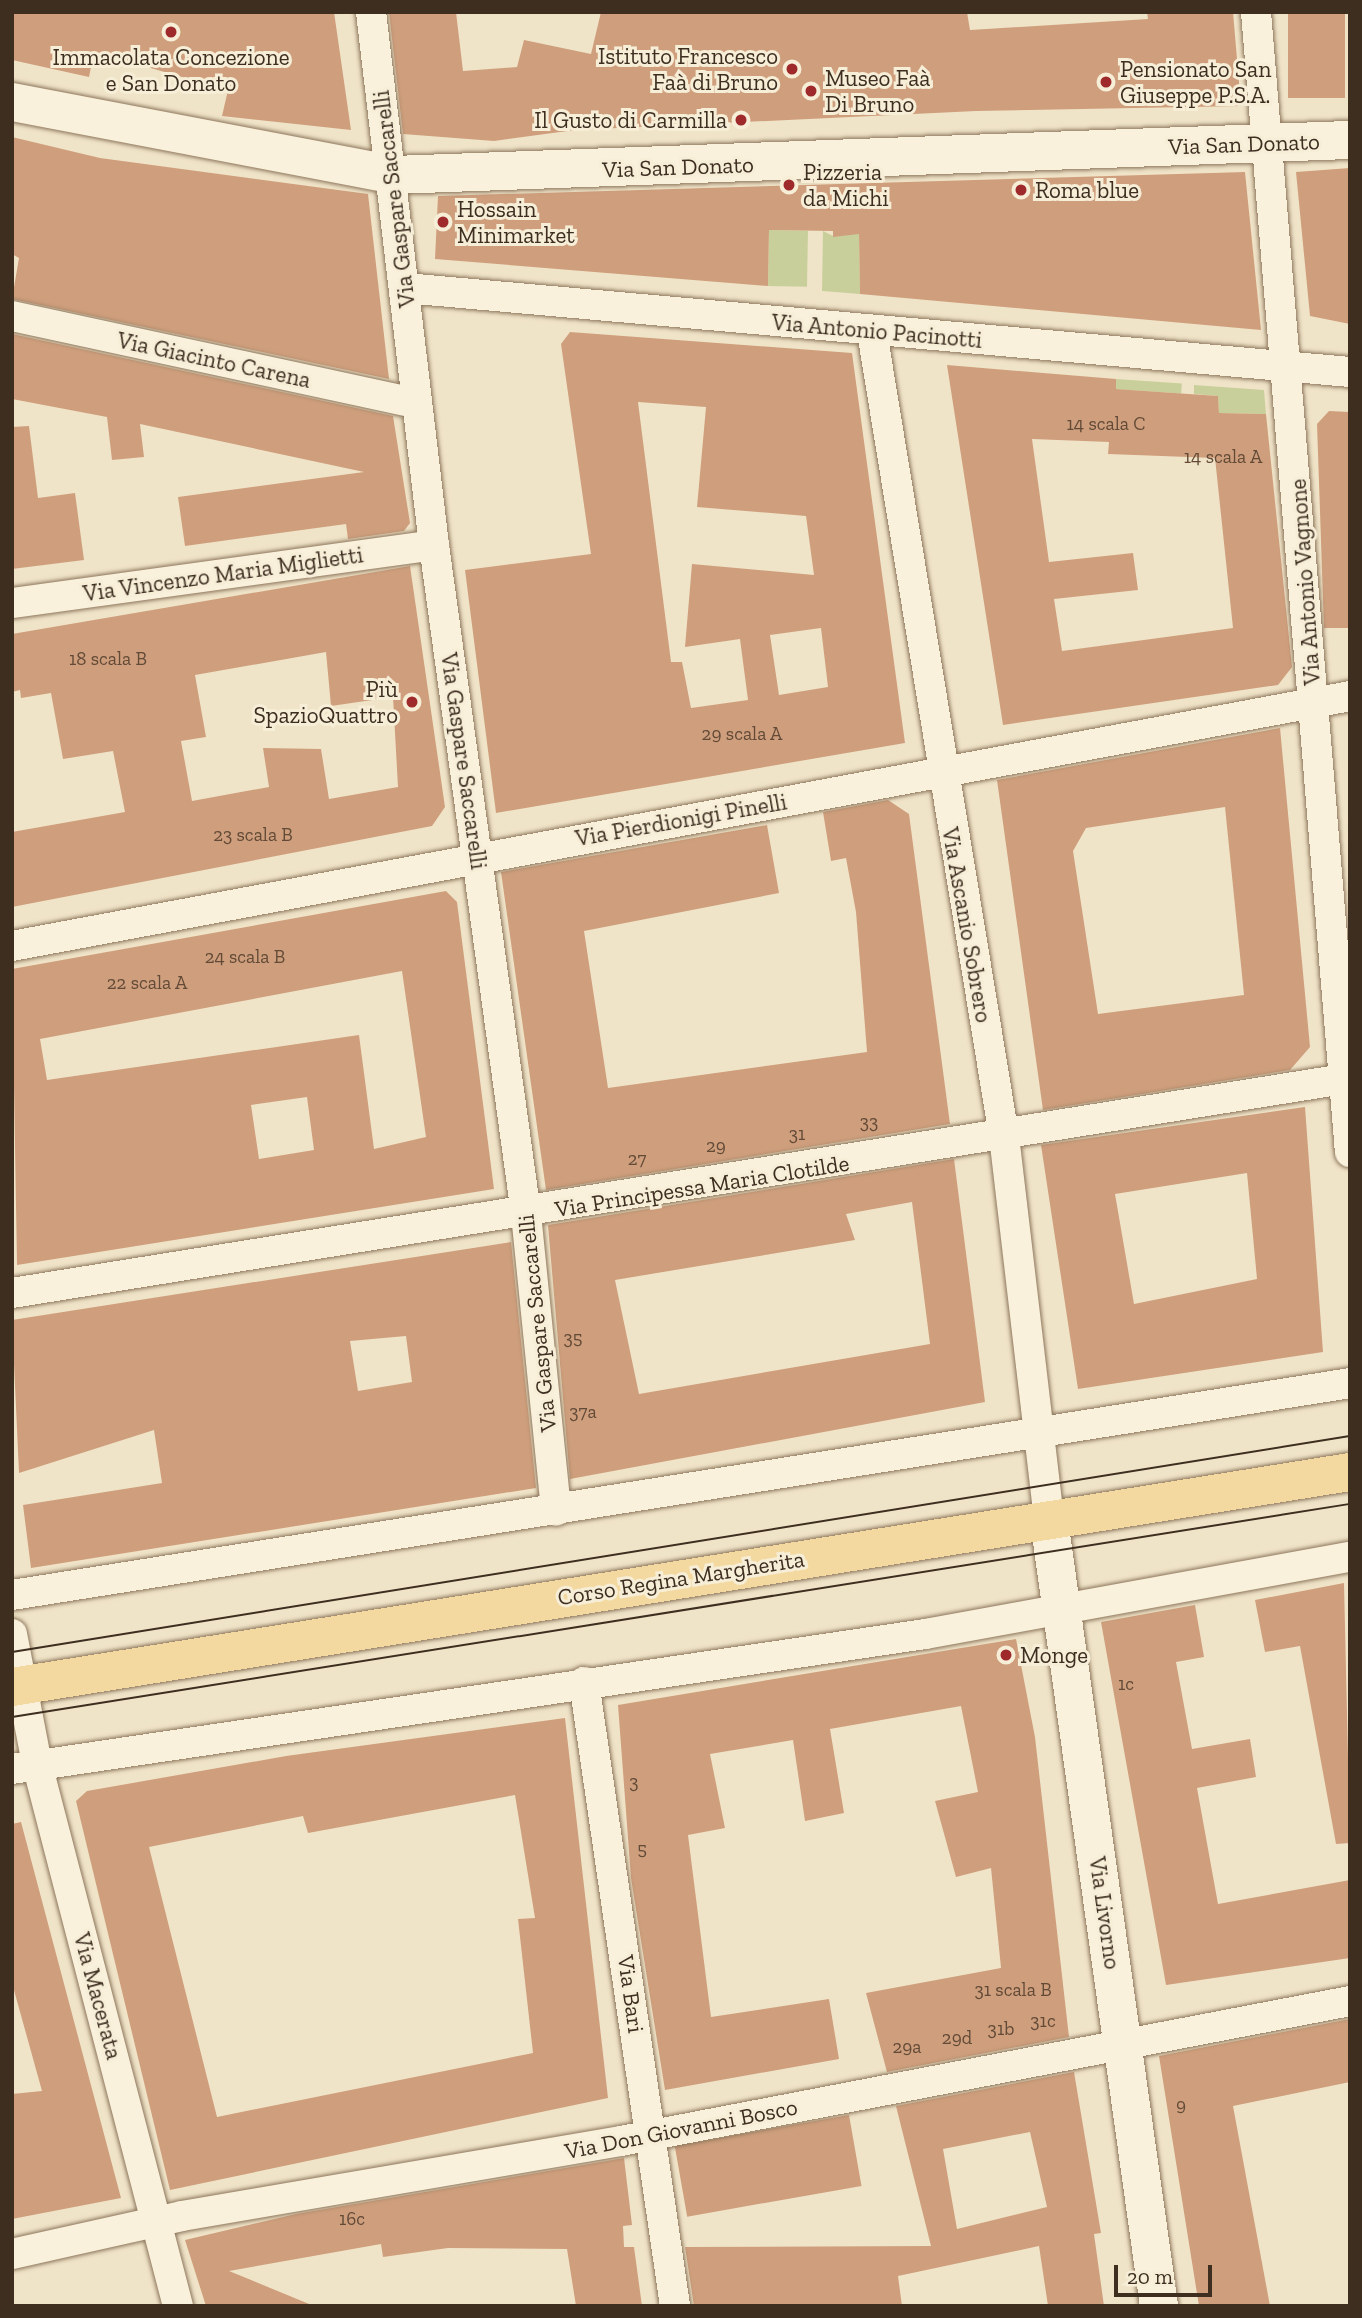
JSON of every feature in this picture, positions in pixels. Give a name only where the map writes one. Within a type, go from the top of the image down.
[{"type":"main road","name":"Corso Regina Margherita","points":[[17,1687],[1350,1472]]},
{"type":"street","name":"Via Gaspare Saccarelli","points":[[372,12],[394,175],[416,404],[434,545],[526,1214],[556,1510]]},
{"type":"street","name":"Via Antonio Vagnone","points":[[1256,12],[1271,143],[1350,1152]]},
{"type":"street","name":"Via San Donato","points":[[12,102],[394,175],[1350,140]]},
{"type":"street","name":"Via Antonio Pacinotti","points":[[405,288],[872,332],[1350,372]]},
{"type":"street","name":"Via Giacinto Carena","points":[[12,316],[416,404]]},
{"type":"street","name":"Via Ascanio Sobrero","points":[[872,332],[940,772],[1004,1136],[1043,1436],[1049,1520]]},
{"type":"street","name":"Via Vincenzo Maria Miglietti","points":[[12,603],[434,545]]},
{"type":"street","name":"Via Pierdionigi Pinelli","points":[[12,946],[1313,700],[1350,696]]},
{"type":"street","name":"Via Principessa Maria Clotilde","points":[[12,1293],[526,1214],[1346,1079]]},
{"type":"street","points":[[12,1595],[1043,1436],[1350,1383]]},
{"type":"street","name":"Via Livorno","points":[[1049,1520],[1159,2306]]},
{"type":"street","points":[[25,1767],[1062,1611],[1350,1557]]},
{"type":"street","name":"Via Macerata","points":[[12,1634],[25,1767],[159,2221],[178,2306]]},
{"type":"street","name":"Via Bari","points":[[584,1682],[675,2306]]},
{"type":"street","name":"Via Don Giovanni Bosco","points":[[12,2254],[159,2221],[652,2136],[1350,2001]]},
{"type":"green space","points":[[769,230],[808,231],[807,287],[768,286]]},
{"type":"green space","points":[[823,231],[833,236],[859,231],[860,294],[822,291]]},
{"type":"green space","points":[[1116,379],[1182,384],[1181,394],[1115,389]]},
{"type":"green space","points":[[1194,385],[1264,390],[1266,414],[1219,413],[1218,396],[1194,394]]},
{"type":"building","points":[[12,12],[334,12],[351,130],[222,116],[228,90],[94,52],[89,77],[12,60]]},
{"type":"building","points":[[389,12],[456,12],[463,71],[517,67],[524,40],[591,54],[601,12],[967,12],[970,30],[1148,19],[1147,12],[1233,12],[1241,106],[976,111],[575,130],[494,141],[403,134]]},
{"type":"building","points":[[1288,12],[1345,12],[1345,98],[1288,98]]},
{"type":"building","points":[[12,137],[100,158],[368,194],[389,379],[12,299],[19,258],[12,254]]},
{"type":"building","points":[[1350,168],[1350,324],[1310,316],[1296,172]]},
{"type":"building","points":[[1245,172],[1261,330],[860,294],[859,234],[833,237],[833,231],[769,230],[768,286],[435,259],[438,196]]},
{"type":"building","points":[[570,332],[852,353],[905,743],[496,813],[465,570],[591,554],[561,344]],"holes":[[[638,402],[706,407],[697,507],[806,516],[814,575],[692,564],[685,647],[740,639],[748,700],[691,708],[682,662],[671,662]],[[821,628],[828,687],[779,695],[770,635]]]},
{"type":"building","points":[[12,334],[393,416],[410,523],[404,531],[348,539],[346,524],[185,546],[178,497],[364,472],[140,424],[144,457],[112,460],[107,417],[12,399]]},
{"type":"building","points":[[947,365],[1116,379],[1116,389],[1218,396],[1219,413],[1266,414],[1292,667],[1278,685],[1003,725]],"holes":[[[1032,439],[1109,442],[1108,454],[1215,458],[1233,628],[1062,651],[1054,599],[1138,590],[1133,553],[1049,562]]]},
{"type":"building","points":[[1329,411],[1350,412],[1350,628],[1324,628],[1317,424]]},
{"type":"building","points":[[29,426],[38,498],[75,493],[84,560],[12,569],[12,427]]},
{"type":"building","points":[[410,566],[445,807],[432,826],[12,907],[12,832],[125,812],[113,751],[63,759],[51,693],[21,698],[20,690],[12,692],[12,634]],"holes":[[[326,652],[331,706],[393,697],[398,787],[329,799],[321,749],[263,748],[269,787],[192,801],[181,741],[206,737],[195,675]]]},
{"type":"building","points":[[1280,728],[1310,1047],[1290,1070],[1043,1110],[997,780]],"holes":[[[1225,807],[1244,995],[1098,1014],[1073,851],[1086,828]]]},
{"type":"building","points":[[888,800],[909,814],[950,1124],[546,1190],[501,872],[767,825],[779,893],[584,931],[608,1088],[867,1052],[856,912],[846,858],[831,861],[823,812]]},
{"type":"building","points":[[446,891],[457,902],[494,1189],[17,1265],[12,969]],"holes":[[[402,971],[426,1137],[374,1149],[359,1035],[47,1080],[40,1039]],[[307,1097],[314,1150],[259,1159],[251,1105]]]},
{"type":"building","points":[[1305,1107],[1323,1352],[1078,1389],[1041,1145]],"holes":[[[1247,1173],[1257,1279],[1134,1304],[1115,1194]]]},
{"type":"building","points":[[954,1159],[985,1402],[570,1479],[548,1225]],"holes":[[[912,1202],[930,1344],[639,1394],[615,1280],[855,1240],[846,1214]]]},
{"type":"building","points":[[511,1242],[536,1488],[31,1568],[23,1505],[162,1483],[154,1430],[19,1473],[12,1320]],"holes":[[[406,1336],[412,1382],[358,1391],[350,1341]]]},
{"type":"building","points":[[1344,1583],[1350,1843],[1336,1844],[1300,1646],[1265,1652],[1255,1600]]},
{"type":"building","points":[[1195,1605],[1204,1657],[1176,1662],[1192,1749],[1250,1739],[1256,1777],[1197,1788],[1218,1904],[1350,1880],[1350,1958],[1166,1985],[1101,1622]]},
{"type":"building","points":[[1016,1639],[1035,1737],[1069,2037],[887,2072],[866,1993],[1001,1968],[991,1868],[956,1877],[935,1801],[978,1792],[961,1706],[830,1729],[844,1813],[805,1821],[793,1740],[710,1754],[725,1828],[688,1835],[711,2017],[829,1999],[839,2059],[665,2090],[631,1878],[618,1705]]},
{"type":"building","points":[[565,1718],[608,2098],[170,2190],[76,1801],[87,1791],[286,1756]],"holes":[[[515,1795],[535,1918],[518,1919],[533,2053],[217,2117],[149,1847],[303,1816],[308,1833]]]},
{"type":"building","points":[[21,1822],[121,2198],[12,2219],[12,2094],[42,2091],[12,1983],[12,1824]]},
{"type":"building","points":[[1350,2019],[1350,2082],[1233,2106],[1270,2306],[1199,2306],[1159,2056]]},
{"type":"building","points":[[1074,2072],[1101,2233],[1094,2234],[1104,2306],[1048,2306],[1039,2246],[898,2276],[902,2306],[694,2306],[685,2247],[931,2246],[896,2106]],"holes":[[[1030,2132],[1047,2207],[957,2229],[943,2149]]]},
{"type":"building","points":[[849,2115],[862,2186],[687,2217],[675,2146]]},
{"type":"building","points":[[624,2158],[632,2225],[623,2226],[624,2247],[634,2247],[642,2306],[576,2306],[567,2249],[448,2248],[383,2257],[381,2244],[229,2271],[314,2306],[206,2306],[185,2240],[296,2214]]},
{"type":"tram line","points":[[12,1652],[1350,1436]]},
{"type":"tram line","points":[[12,1717],[1350,1504]]},
{"type":"place","name":"Immacolata Concezione e San Donato","points":[[171,32]]},
{"type":"place","name":"Istituto Francesco Faà di Bruno","points":[[792,69]]},
{"type":"place","name":"Pensionato San Giuseppe P.S.A.","points":[[1106,82]]},
{"type":"place","name":"Museo Faà Di Bruno","points":[[811,91]]},
{"type":"place","name":"Il Gusto di Carmilla","points":[[741,120]]},
{"type":"place","name":"Pizzeria da Michi","points":[[789,185]]},
{"type":"place","name":"Roma blue","points":[[1021,190]]},
{"type":"place","name":"Hossain Minimarket","points":[[443,222]]},
{"type":"place","name":"Più SpazioQuattro","points":[[412,702]]},
{"type":"place","name":"Monge","points":[[1006,1655]]}]
